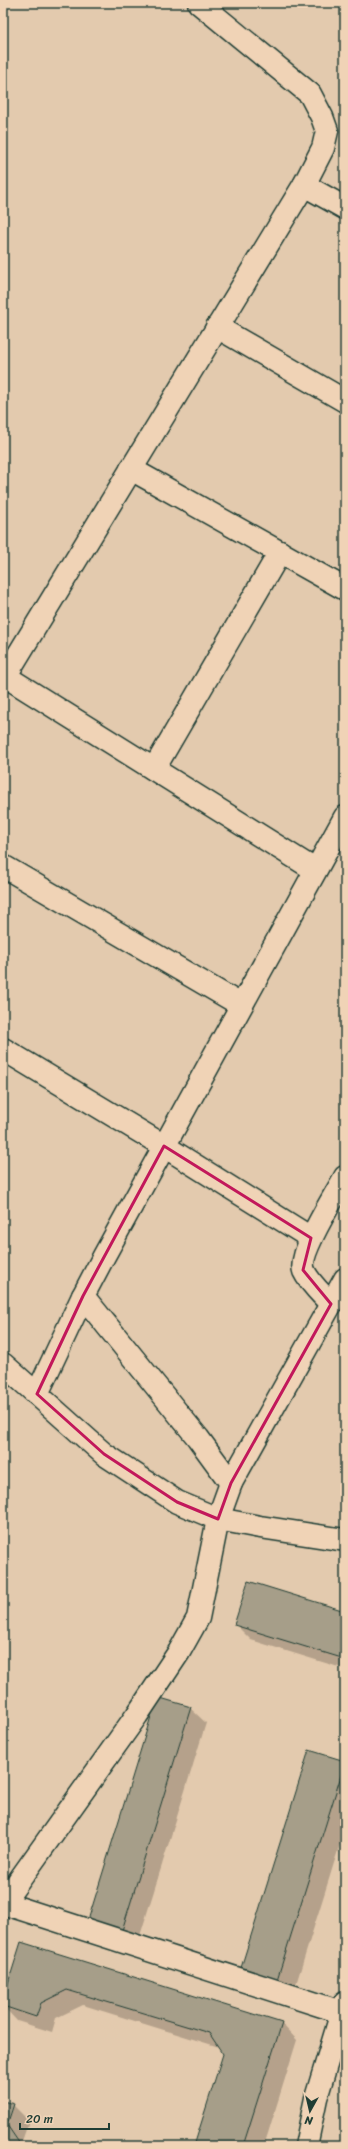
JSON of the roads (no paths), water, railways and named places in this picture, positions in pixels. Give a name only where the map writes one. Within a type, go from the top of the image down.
[{"type":"street","points":[[199,3],[310,94],[322,116],[327,131],[323,148],[304,185],[4,678],[154,769],[315,870]]},
{"type":"street","points":[[304,185],[345,208]]},
{"type":"street","points":[[217,327],[345,401]]},
{"type":"street","points":[[131,469],[345,588]]},
{"type":"street","points":[[154,769],[280,552]]},
{"type":"street","points":[[37,1394],[83,1296],[345,817]]},
{"type":"street","points":[[3,866],[241,1005]]},
{"type":"street","points":[[3,1049],[164,1146],[311,1238]]},
{"type":"street","points":[[334,1310],[303,1270],[303,1260],[311,1238],[345,1177]]},
{"type":"street","points":[[306,2146],[316,2098],[343,2007],[3,1903],[137,1715],[183,1645],[198,1618],[218,1519],[231,1483],[334,1310],[345,1279]]},
{"type":"street","points":[[83,1296],[198,1438],[231,1483]]},
{"type":"street","points":[[3,1364],[104,1454],[177,1502],[218,1519],[345,1540]]}]
